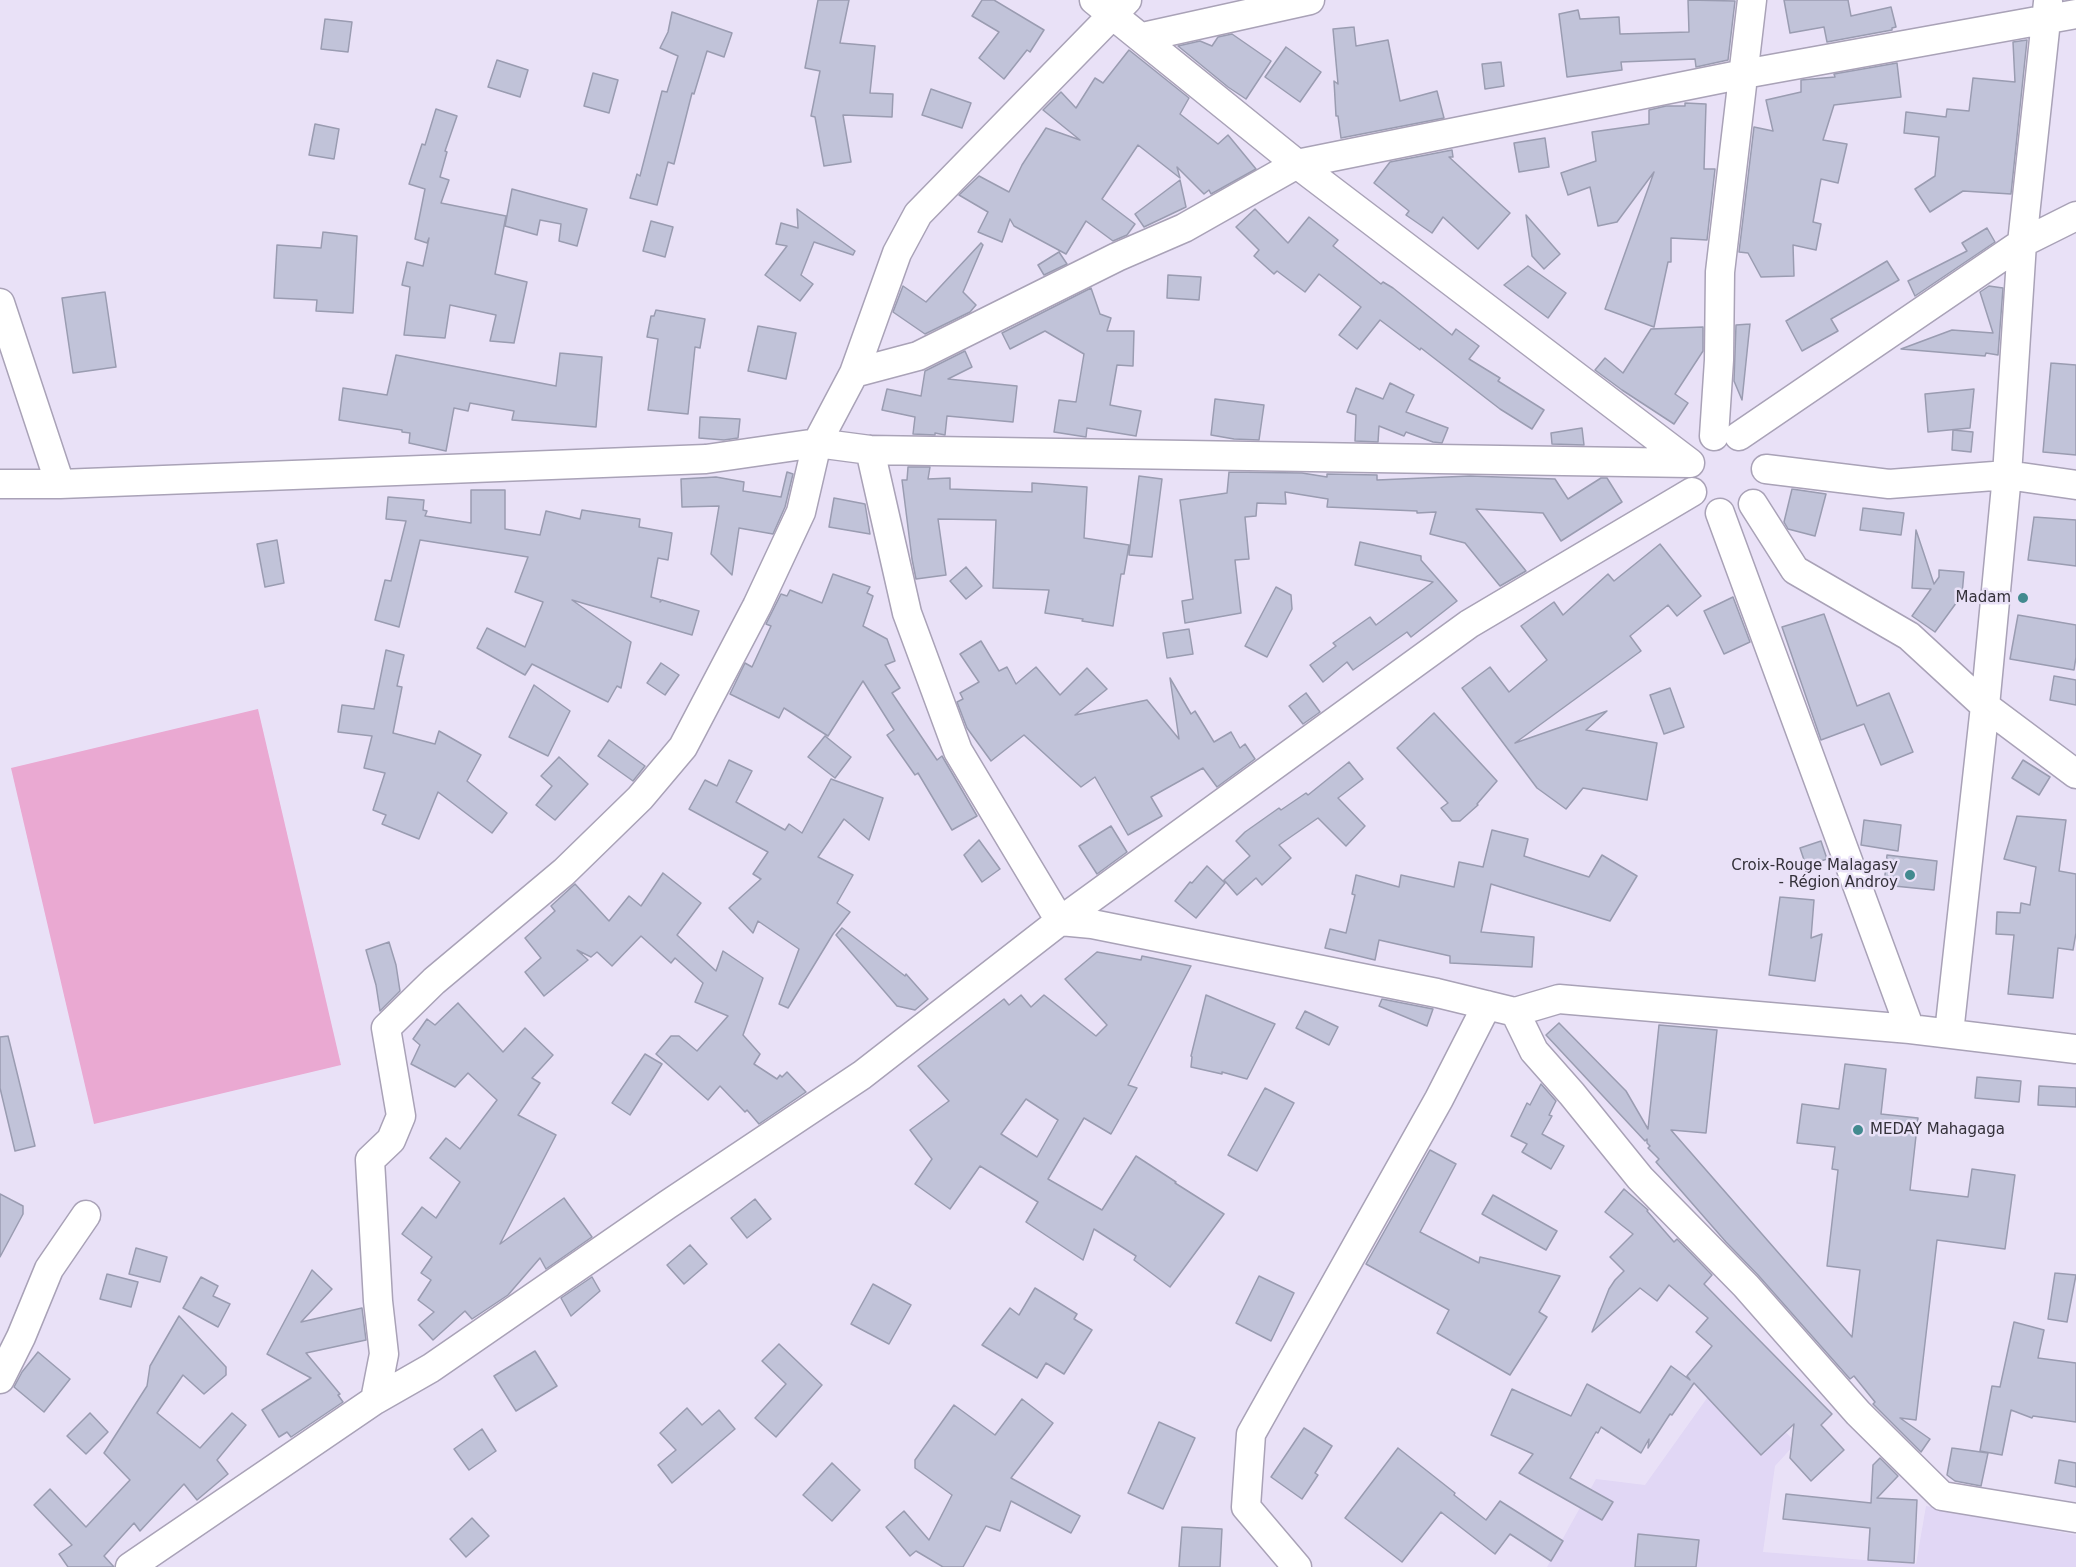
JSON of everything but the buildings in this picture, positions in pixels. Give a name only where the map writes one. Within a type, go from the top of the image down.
[{"type":"street","points":[[1143,38],[1310,0]]},
{"type":"street","points":[[1726,436],[1719,360],[1720,272],[1752,0]]},
{"type":"street","points":[[375,1400],[384,1354],[378,1301],[370,1160],[391,1140],[401,1116],[386,1028],[434,981],[564,872],[640,798],[683,747],[757,606],[801,512],[817,443],[854,373],[897,252],[918,214],[1111,5],[1143,38],[1297,164],[1689,463]]},
{"type":"street","points":[[1949,1033],[1985,706],[2007,475],[2022,243],[2047,10]]},
{"type":"street","points":[[854,373],[918,356],[1117,256],[1184,228],[1297,164],[2047,10],[2076,14]]},
{"type":"street","points":[[1726,436],[1752,443],[1762,454],[1766,469],[1764,488],[1753,504],[1738,512],[1720,513],[1704,506],[1692,492],[1688,477],[1689,463],[1695,451],[1726,436],[2022,243],[2076,216]]},
{"type":"street","points":[[0,303],[60,484]]},
{"type":"street","points":[[0,484],[60,484],[706,459],[817,443],[870,450],[1689,463]]},
{"type":"street","points":[[870,450],[907,613],[958,751],[1060,921]]},
{"type":"street","points":[[1766,469],[1890,484],[2007,475],[2076,485]]},
{"type":"street","points":[[130,1567],[375,1400],[431,1368],[667,1204],[862,1075],[1060,921],[1469,624],[1692,492]]},
{"type":"street","points":[[1753,504],[1796,570],[1908,636],[1985,706],[2076,774]]},
{"type":"street","points":[[1720,513],[1910,1029]]},
{"type":"street","points":[[1060,921],[1104,926],[1437,993],[1515,1012],[1559,999],[1910,1029],[2076,1049]]},
{"type":"street","points":[[1297,1567],[1246,1507],[1251,1434],[1439,1099],[1487,1005]]},
{"type":"street","points":[[1515,1012],[1534,1051],[1640,1178],[1746,1286],[1858,1413],[1942,1496],[2076,1518]]},
{"type":"street","points":[[0,1379],[21,1337],[49,1269],[86,1215]]},
{"type":"shaded area","points":[[258,709],[341,1065],[94,1124],[11,768]]},
{"type":"shaded area","points":[[1727,1370],[1796,1443],[1775,1466],[1763,1552],[1916,1564],[1926,1506],[2076,1535],[2076,1567],[1547,1567],[1596,1479],[1645,1485]]},
{"type":"place","name":"Madam","points":[[2023,598]]},
{"type":"place","name":"Croix-Rouge Malagasy - Région Androy","points":[[1910,875]]},
{"type":"place","name":"MEDAY Mahagaga","points":[[1858,1130]]}]
